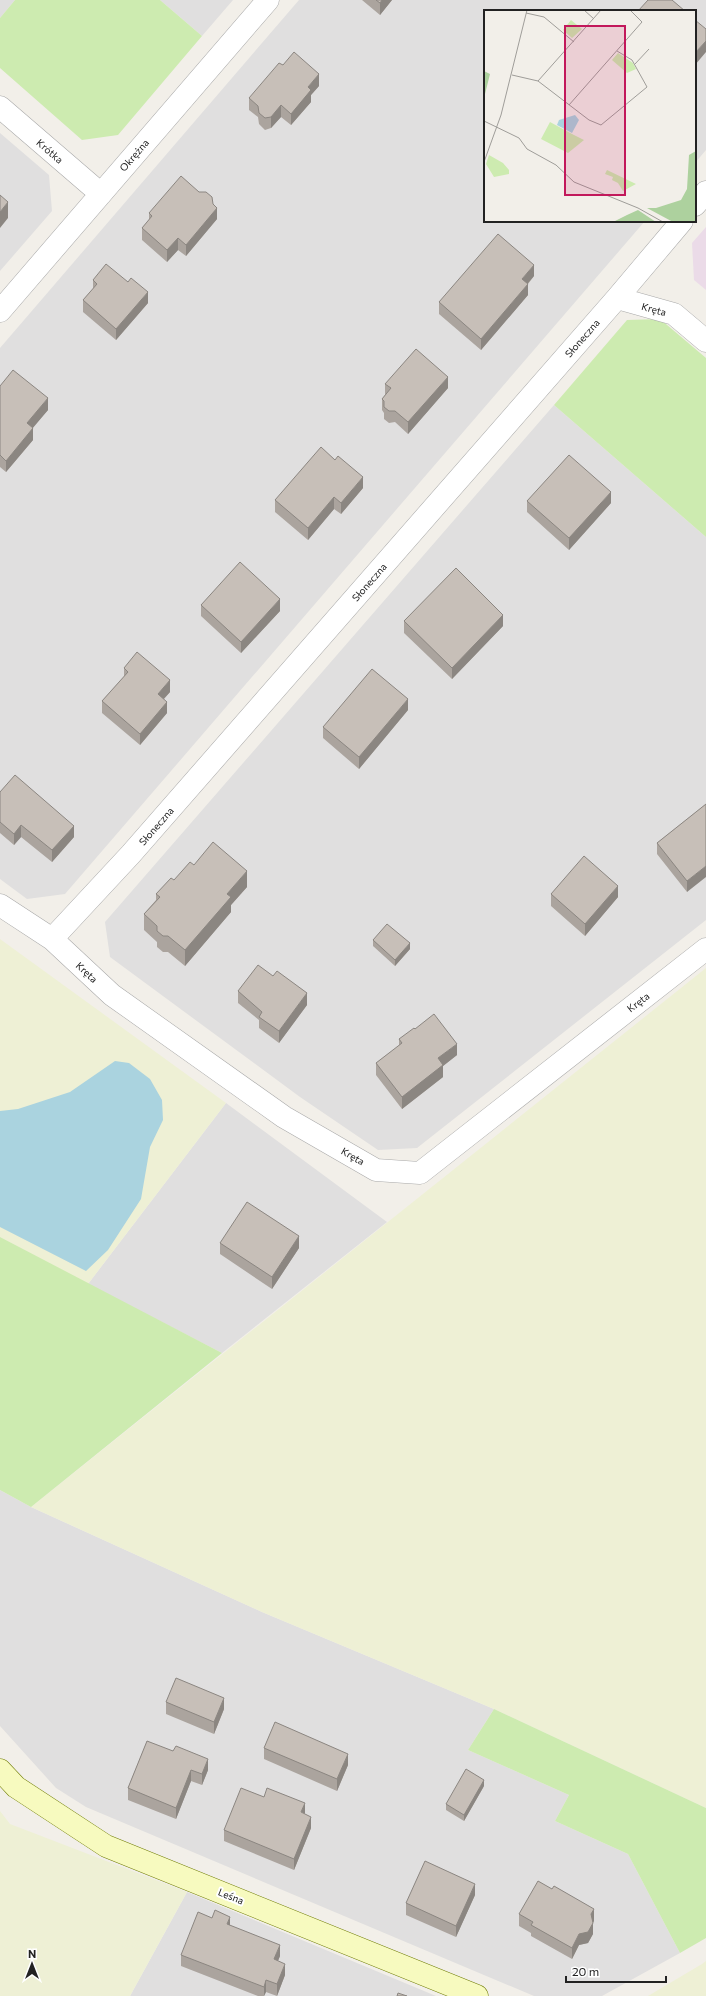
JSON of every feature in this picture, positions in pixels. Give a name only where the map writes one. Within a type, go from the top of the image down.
[{"type":"street","name":"Okrężna","points":[[0,311],[268,0]]},
{"type":"street","name":"Krótka","points":[[0,107],[101,194]]},
{"type":"street","points":[[696,204],[706,192]]},
{"type":"street","name":"Słoneczna","points":[[52,939],[141,842],[681,222]]},
{"type":"street","name":"Kręta","points":[[616,298],[674,314],[706,341]]},
{"type":"street","name":"Kręta","points":[[0,905],[52,939],[112,995],[284,1117],[376,1170],[420,1172],[706,949]]},
{"type":"street","name":"Leśna","points":[[0,1770],[16,1788],[106,1846],[477,1996]]},
{"type":"shaded area","points":[[0,0],[15,0],[0,18]]},
{"type":"shaded area","points":[[160,0],[233,0],[202,36]]},
{"type":"shaded area","points":[[299,0],[706,0],[706,150],[696,162],[696,10],[484,10],[484,222],[644,222],[65,894],[27,899],[0,879],[0,348]]},
{"type":"shaded area","points":[[0,133],[49,175],[52,211],[0,271]]},
{"type":"shaded area","points":[[706,227],[706,290],[694,280],[692,243]]},
{"type":"shaded area","points":[[554,405],[706,537],[706,920],[417,1148],[378,1150],[300,1097],[110,957],[105,922]]},
{"type":"shaded area","points":[[226,1103],[387,1222],[222,1353],[88,1284]]},
{"type":"shaded area","points":[[0,1490],[31,1507],[262,1612],[494,1709],[468,1750],[569,1795],[555,1821],[628,1854],[680,1953],[602,1996],[534,1996],[86,1807],[56,1788],[0,1726]]},
{"type":"shaded area","points":[[187,1892],[436,1996],[130,1996]]},
{"type":"green space","points":[[15,0],[160,0],[202,36],[118,135],[82,140],[0,68],[0,18]]},
{"type":"green space","points":[[660,319],[706,358],[706,537],[554,405],[627,320]]},
{"type":"green space","points":[[0,939],[226,1103],[88,1284],[0,1237]]},
{"type":"green space","points":[[706,968],[706,1808],[494,1709],[262,1612],[31,1507]]},
{"type":"green space","points":[[0,1237],[222,1353],[31,1507],[0,1490]]},
{"type":"green space","points":[[494,1709],[706,1808],[706,1938],[680,1953],[628,1854],[555,1821],[569,1795],[468,1750]]},
{"type":"green space","points":[[0,1811],[10,1824],[187,1892],[130,1996],[0,1996]]},
{"type":"green space","points":[[706,1961],[706,1996],[648,1996],[702,1964]]},
{"type":"water","points":[[115,1061],[129,1063],[150,1079],[162,1100],[163,1120],[150,1147],[141,1199],[108,1250],[86,1271],[0,1227],[0,1111],[18,1109],[70,1092]]},
{"type":"building","points":[[648,0],[672,0],[684,10],[639,10]]},
{"type":"building","points":[[696,21],[706,29],[706,41],[696,52]]},
{"type":"building","points":[[294,52],[319,74],[308,87],[311,90],[291,114],[281,105],[271,117],[265,118],[259,113],[258,106],[249,98],[279,63],[283,65]]},
{"type":"building","points":[[181,176],[199,192],[206,192],[212,197],[213,204],[217,208],[186,245],[178,238],[167,250],[142,228],[152,216],[149,213]]},
{"type":"building","points":[[0,195],[8,202],[0,212]]},
{"type":"building","points":[[498,234],[534,265],[522,279],[528,284],[481,339],[439,302]]},
{"type":"building","points":[[106,264],[128,282],[131,278],[148,292],[116,329],[83,300],[97,284],[93,280]]},
{"type":"building","points":[[416,349],[448,377],[408,422],[395,411],[389,411],[384,407],[384,401],[382,399],[391,388],[385,384]]},
{"type":"building","points":[[13,370],[48,398],[27,423],[33,428],[6,461],[0,455],[0,386]]},
{"type":"building","points":[[321,447],[335,460],[338,456],[363,477],[341,503],[334,497],[308,528],[275,500]]},
{"type":"building","points":[[569,455],[611,492],[569,538],[527,501]]},
{"type":"building","points":[[240,562],[280,599],[241,642],[201,605]]},
{"type":"building","points":[[456,568],[503,615],[452,668],[404,621]]},
{"type":"building","points":[[137,652],[170,680],[158,694],[167,702],[140,734],[102,701],[128,672],[124,668]]},
{"type":"building","points":[[372,669],[408,699],[359,757],[323,727]]},
{"type":"building","points":[[15,775],[74,826],[52,850],[21,825],[14,834],[0,822],[0,792]]},
{"type":"building","points":[[706,804],[706,866],[687,881],[657,843]]},
{"type":"building","points":[[213,842],[247,871],[227,894],[231,897],[185,950],[168,936],[163,936],[157,931],[157,926],[144,914],[160,897],[156,894],[171,878],[174,880],[190,862],[194,865]]},
{"type":"building","points":[[584,856],[618,886],[585,924],[551,894]]},
{"type":"building","points":[[387,924],[410,943],[395,960],[373,940]]},
{"type":"building","points":[[258,965],[273,976],[277,971],[307,993],[279,1031],[259,1017],[262,1012],[238,991]]},
{"type":"building","points":[[434,1014],[457,1044],[438,1058],[443,1065],[402,1097],[376,1063],[402,1043],[399,1039]]},
{"type":"building","points":[[247,1202],[299,1236],[272,1277],[220,1243]]},
{"type":"building","points":[[176,1678],[224,1698],[214,1722],[166,1702]]},
{"type":"building","points":[[275,1722],[348,1754],[337,1779],[264,1748]]},
{"type":"building","points":[[147,1741],[173,1751],[176,1746],[208,1759],[202,1774],[191,1770],[176,1808],[128,1788]]},
{"type":"building","points":[[466,1769],[484,1780],[464,1815],[446,1804]]},
{"type":"building","points":[[241,1788],[264,1797],[267,1788],[305,1803],[301,1812],[311,1817],[294,1859],[224,1830]]},
{"type":"building","points":[[425,1861],[475,1884],[456,1926],[406,1903]]},
{"type":"building","points":[[538,1881],[552,1889],[554,1886],[594,1909],[591,1914],[593,1923],[588,1932],[579,1934],[572,1948],[531,1925],[533,1922],[519,1914]]},
{"type":"building","points":[[215,1910],[230,1917],[227,1924],[280,1945],[274,1959],[285,1964],[277,1984],[266,1980],[264,1987],[181,1955],[198,1912],[212,1918]]},
{"type":"building","points":[[398,1993],[407,1996],[397,1996]]}]
